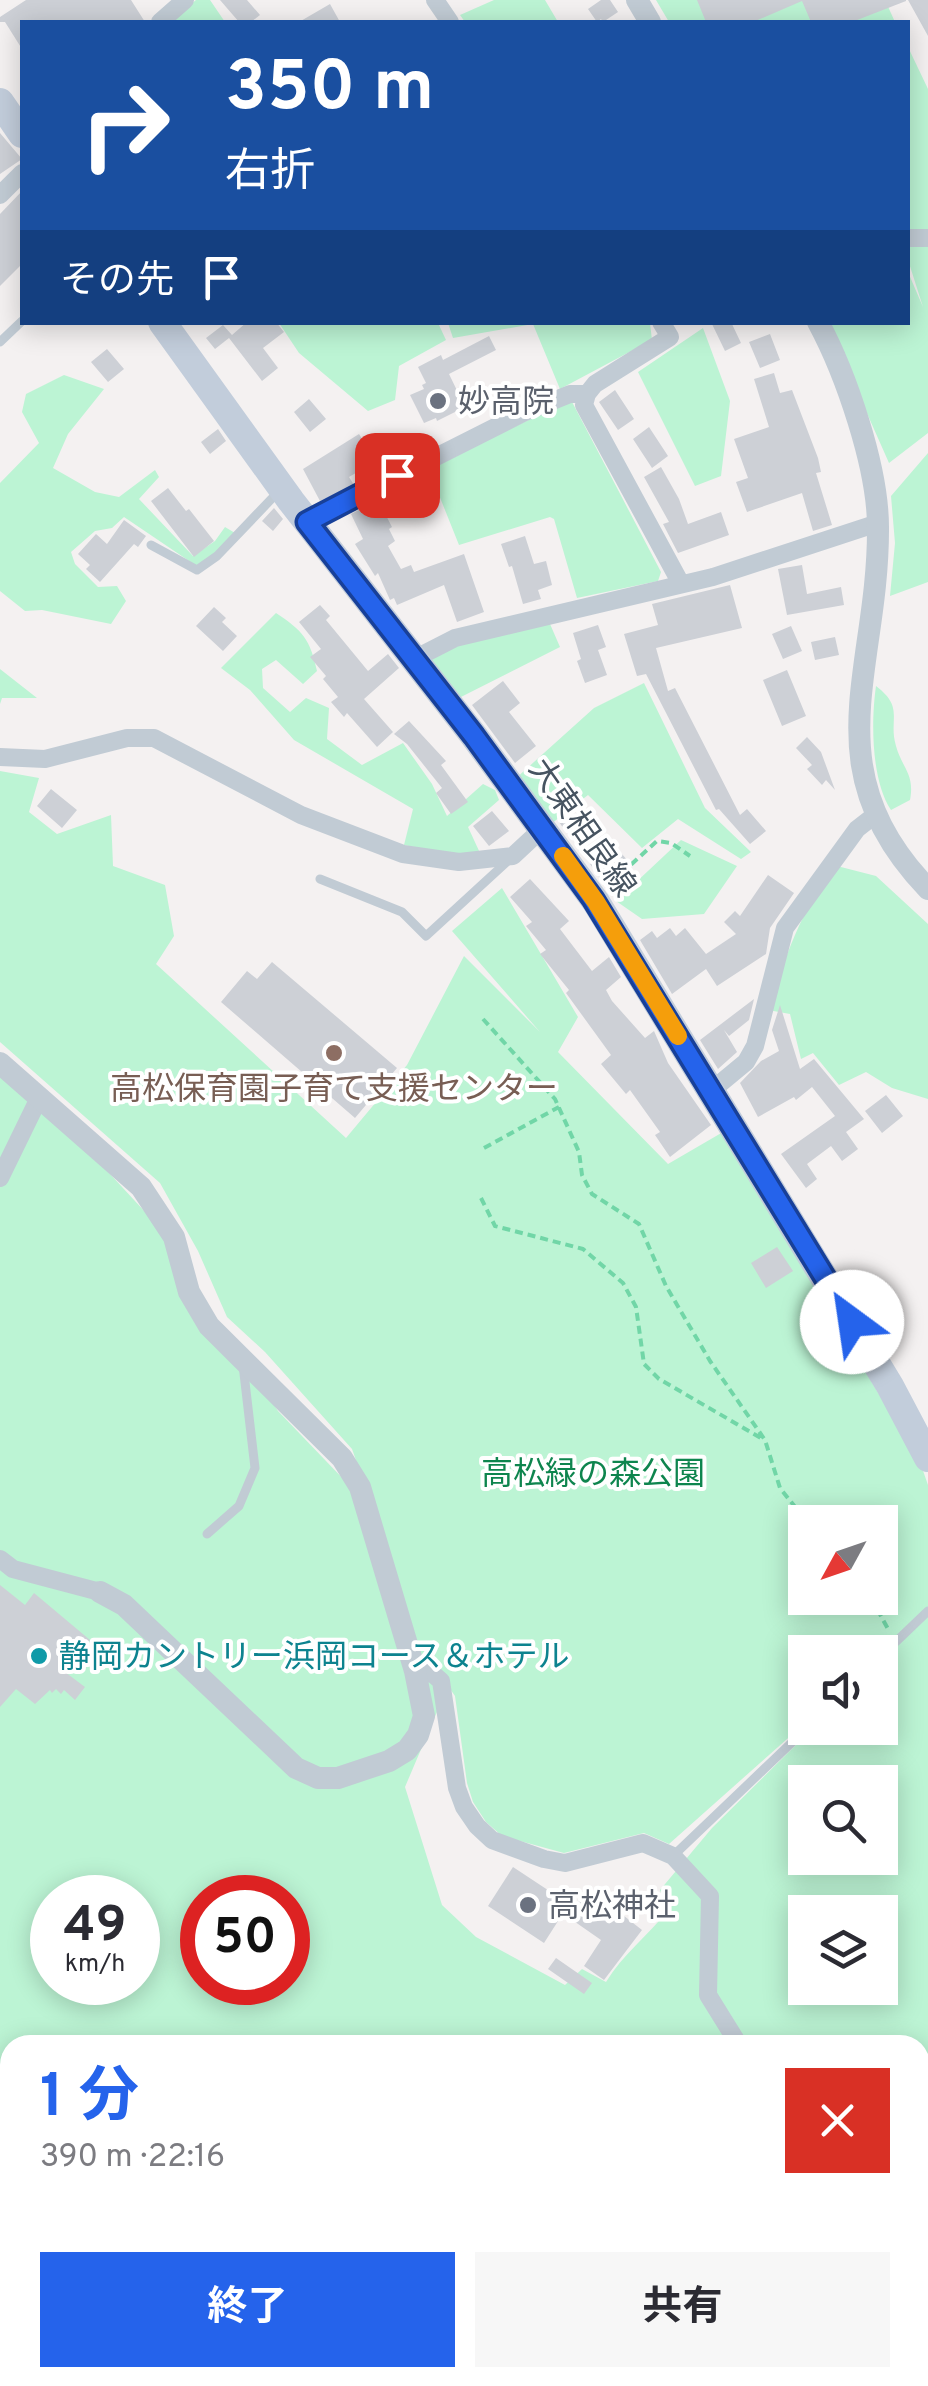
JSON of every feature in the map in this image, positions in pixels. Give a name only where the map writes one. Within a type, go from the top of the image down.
[{"type":"main road","points":[[0,102],[20,131]]},
{"type":"main road","name":"大東相良線","points":[[164,325],[307,522],[543,828],[593,899],[890,1386],[928,1458]]},
{"type":"street","points":[[162,20],[186,0]]},
{"type":"street","points":[[0,195],[20,175]]},
{"type":"street","points":[[663,325],[670,338],[595,384],[586,394],[584,405],[680,582]]},
{"type":"street","points":[[819,325],[848,386],[868,460],[878,522],[876,584],[858,698],[860,759],[875,815],[900,860],[928,890]]},
{"type":"street","points":[[307,522],[522,414],[570,394],[586,394]]},
{"type":"street","points":[[414,659],[455,638],[713,577],[878,522]]},
{"type":"street","points":[[0,757],[45,759],[127,738],[154,738],[300,815],[403,854],[460,862],[513,856],[543,828]]},
{"type":"street","points":[[711,1091],[746,1062],[755,1046],[785,928],[856,829],[875,815]]},
{"type":"street","points":[[0,1063],[141,1187],[174,1237],[196,1308],[342,1458],[360,1487],[415,1671],[424,1716],[418,1735],[407,1750],[389,1761],[338,1778],[318,1778],[296,1768],[124,1605],[100,1592],[12,1570],[0,1559]]},
{"type":"street","points":[[0,1178],[39,1098]]},
{"type":"street","points":[[415,1671],[433,1674],[441,1681],[457,1788],[476,1826],[492,1840],[544,1860],[565,1863],[643,1842],[673,1856],[710,1896],[708,1996],[733,2035]]},
{"type":"lane","points":[[0,342],[20,323]]},
{"type":"lane","points":[[151,545],[197,570],[216,556],[282,488]]},
{"type":"lane","points":[[320,879],[402,912],[426,936],[513,856]]},
{"type":"lane","points":[[207,1534],[240,1506],[255,1468],[242,1359]]},
{"type":"lane","points":[[898,1639],[928,1611]]},
{"type":"lane","points":[[673,1856],[789,1745]]},
{"type":"path","points":[[593,899],[657,841],[672,843],[690,856]]},
{"type":"path","points":[[482,1019],[555,1098],[592,1194],[640,1224],[666,1286],[710,1361],[766,1440],[780,1488],[794,1505]]},
{"type":"path","points":[[484,1148],[560,1107]]},
{"type":"path","points":[[481,1198],[495,1226],[583,1249],[623,1283],[636,1307],[644,1364],[659,1379],[766,1440]]},
{"type":"green space","points":[[196,0],[210,0],[224,20],[171,20]]},
{"type":"green space","points":[[494,0],[545,0],[557,20],[464,20],[460,15]]},
{"type":"green space","points":[[656,0],[885,0],[894,20],[668,20]]},
{"type":"green space","points":[[910,51],[928,89],[928,229],[910,231]]},
{"type":"green space","points":[[910,247],[928,247],[928,433],[889,463],[828,325],[910,325],[910,277],[923,307],[910,266]]},
{"type":"green space","points":[[280,325],[439,325],[446,340],[399,366],[395,400],[368,411],[299,353]]},
{"type":"green space","points":[[449,325],[527,325],[453,338]]},
{"type":"green space","points":[[533,325],[650,325],[652,340],[560,389]]},
{"type":"green space","points":[[703,328],[730,401],[721,476],[695,486],[638,372]]},
{"type":"green space","points":[[64,375],[104,389],[68,434],[53,468],[95,492],[119,497],[155,470],[159,477],[139,499],[193,556],[215,541],[225,527],[235,533],[218,554],[198,567],[124,517],[112,528],[95,531],[71,552],[75,564],[98,587],[117,586],[126,601],[111,624],[42,610],[25,611],[0,591],[0,483],[39,443],[22,412],[26,394]]},
{"type":"green space","points":[[571,400],[661,572],[658,581],[577,598],[554,519],[550,517],[459,545],[439,495],[436,467]]},
{"type":"green space","points":[[928,453],[928,582],[890,596],[895,543],[891,496]]},
{"type":"green space","points":[[276,613],[304,637],[317,671],[303,684],[276,660],[262,669],[263,688],[290,712],[306,698],[329,708],[327,739],[362,765],[403,743],[432,784],[447,816],[483,784],[495,790],[499,800],[468,827],[480,853],[455,855],[404,845],[413,809],[294,740],[250,690],[221,668]]},
{"type":"green space","points":[[550,624],[560,647],[453,701],[421,658],[468,641]]},
{"type":"green space","points":[[0,669],[37,698],[2,698],[0,704]]},
{"type":"green space","points":[[644,683],[705,808],[751,852],[741,859],[678,819],[642,848],[588,795],[551,824],[514,780],[594,708]]},
{"type":"green space","points":[[876,686],[893,708],[896,746],[911,784],[910,800],[891,810],[876,767]]},
{"type":"green space","name":"高松緑の森公園","points":[[0,771],[39,778],[29,812],[57,834],[111,815],[113,866],[165,885],[174,936],[156,964],[346,1138],[407,1065],[464,956],[540,1032],[452,931],[502,888],[578,1017],[558,1052],[668,1164],[723,1132],[921,1465],[928,1485],[928,2035],[0,2035],[0,1055],[147,1214],[278,1411],[374,1511],[352,1449],[265,1352],[227,1317],[198,1251],[160,1183],[0,1042]],"holes":[[[788,1635],[898,1635],[898,1745],[796,1745],[712,1828],[660,1890],[668,1910],[606,1982],[582,1969],[565,1985],[476,1937],[442,1905],[405,1787],[448,1686],[455,1696],[473,1802],[486,1822],[502,1836],[564,1853],[644,1833],[669,1844],[788,1738]]]},
{"type":"green space","points":[[681,840],[737,866],[704,914],[642,919],[616,901]]},
{"type":"green space","points":[[837,866],[876,876],[928,924],[928,1099],[892,1088],[866,1072],[839,1085],[813,1053],[801,1059],[790,1014],[768,1010],[804,916]]},
{"type":"building","points":[[26,0],[131,0],[144,20],[20,20],[20,46],[0,17]]},
{"type":"building","points":[[220,0],[247,0],[260,15],[254,20],[237,20]]},
{"type":"building","points":[[601,0],[610,0],[618,12],[606,20],[596,20],[588,9]]},
{"type":"building","points":[[697,0],[906,0],[857,20],[810,20],[802,1],[758,20],[705,20]]},
{"type":"building","points":[[908,0],[928,0],[928,36]]},
{"type":"building","points":[[330,4],[339,20],[302,20]]},
{"type":"building","points":[[0,133],[20,160],[0,174]]},
{"type":"building","points":[[20,193],[20,266],[0,286],[0,214]]},
{"type":"building","points":[[223,325],[232,335],[244,325],[278,325],[284,332],[263,348],[278,368],[262,381],[229,338],[215,349],[206,338]]},
{"type":"building","points":[[712,325],[732,325],[741,343],[725,351]]},
{"type":"building","points":[[770,334],[780,360],[760,368],[749,342]]},
{"type":"building","points":[[489,336],[496,350],[449,374],[465,407],[424,423],[410,395],[424,389],[422,385],[426,383],[418,367],[441,355],[443,360]]},
{"type":"building","points":[[107,349],[124,369],[108,382],[91,362]]},
{"type":"building","points":[[774,373],[780,393],[792,390],[818,458],[821,472],[816,473],[832,525],[813,531],[802,493],[747,512],[736,482],[748,478],[734,439],[769,427],[754,379]]},
{"type":"building","points":[[615,390],[634,419],[618,430],[599,402]]},
{"type":"building","points":[[309,399],[326,419],[310,432],[294,412]]},
{"type":"building","points":[[649,427],[668,456],[652,468],[633,439]]},
{"type":"building","points":[[218,429],[226,441],[210,454],[201,442]]},
{"type":"building","points":[[359,434],[376,461],[349,477],[354,485],[320,501],[303,469]]},
{"type":"building","points":[[661,467],[688,524],[721,512],[729,535],[678,553],[663,524],[669,522],[644,477]]},
{"type":"building","points":[[168,488],[214,541],[194,557],[151,501]]},
{"type":"building","points":[[378,500],[392,527],[389,529],[395,541],[388,546],[401,569],[411,565],[414,572],[464,554],[484,612],[457,622],[444,585],[397,605],[394,598],[390,600],[378,573],[375,576],[355,544],[363,539],[351,514]]},
{"type":"building","points":[[274,508],[283,519],[273,531],[262,521]]},
{"type":"building","points":[[124,520],[146,536],[100,582],[78,554],[96,534],[107,544]]},
{"type":"building","points":[[525,536],[534,564],[546,561],[552,585],[538,590],[541,599],[523,604],[501,544]]},
{"type":"building","points":[[802,565],[807,594],[841,587],[844,605],[787,615],[778,569]]},
{"type":"building","points":[[730,585],[742,628],[656,648],[668,691],[675,688],[740,815],[747,809],[766,831],[750,844],[716,810],[646,674],[637,676],[624,634],[658,625],[652,604]]},
{"type":"building","points":[[320,605],[330,616],[326,620],[368,671],[388,654],[399,668],[364,699],[393,732],[377,747],[347,713],[344,717],[331,702],[338,697],[310,657],[321,649],[299,622]]},
{"type":"building","points":[[214,607],[226,618],[222,622],[237,636],[223,651],[196,626]]},
{"type":"building","points":[[598,625],[606,647],[598,650],[607,675],[585,683],[573,633]]},
{"type":"building","points":[[791,626],[802,651],[783,659],[772,634]]},
{"type":"building","points":[[835,637],[839,655],[815,660],[811,642]]},
{"type":"building","points":[[787,670],[806,716],[782,726],[763,680]]},
{"type":"building","points":[[503,681],[520,703],[509,712],[536,746],[515,763],[472,705]]},
{"type":"building","points":[[409,721],[446,761],[441,765],[468,802],[451,814],[436,793],[442,788],[407,744],[394,734]]},
{"type":"building","points":[[807,737],[821,752],[835,790],[826,780],[822,785],[807,769],[812,765],[796,748]]},
{"type":"building","points":[[51,789],[77,810],[62,828],[37,806]]},
{"type":"building","points":[[492,811],[509,831],[489,846],[473,826]]},
{"type":"building","points":[[577,813],[587,825],[571,839],[559,822]]},
{"type":"building","points":[[615,846],[628,861],[603,882],[590,864]]},
{"type":"building","points":[[768,875],[794,893],[770,928],[766,954],[717,986],[706,969],[672,994],[640,940],[652,931],[657,938],[670,928],[676,936],[685,928],[706,954],[736,934],[724,922],[735,911],[740,916]]},
{"type":"building","points":[[530,879],[569,921],[560,929],[592,971],[609,957],[621,977],[606,990],[612,1001],[645,1038],[654,1031],[668,1063],[711,1125],[670,1157],[655,1135],[660,1132],[630,1090],[626,1094],[601,1064],[611,1055],[566,993],[569,990],[540,954],[546,950],[526,926],[532,922],[510,897]]},
{"type":"building","points":[[272,962],[397,1068],[355,1118],[221,1002],[247,971],[257,979]]},
{"type":"building","points":[[754,999],[749,1020],[729,1036],[724,1030],[737,1052],[718,1069],[700,1040]]},
{"type":"building","points":[[780,1005],[800,1069],[814,1059],[864,1119],[846,1132],[858,1149],[842,1161],[831,1146],[807,1164],[817,1179],[806,1188],[781,1154],[835,1116],[812,1087],[796,1100],[794,1097],[758,1117],[740,1083],[761,1061],[779,1051],[772,1030]]},
{"type":"building","points":[[886,1095],[903,1116],[882,1133],[865,1111]]},
{"type":"building","points":[[777,1247],[793,1271],[766,1288],[751,1263]]},
{"type":"building","name":"静岡カントリー浜岡コース＆ホテル","points":[[0,1585],[25,1605],[34,1593],[90,1640],[65,1672],[85,1687],[75,1700],[64,1690],[61,1694],[56,1689],[35,1704],[16,1689],[0,1707]]},
{"type":"building","name":"高松神社","points":[[513,1867],[569,1904],[544,1943],[488,1906]]},
{"type":"building","points":[[581,1898],[613,1920],[619,1912],[642,1930],[604,1980],[584,1966],[601,1940],[568,1917]]},
{"type":"building","points":[[556,1958],[592,1983],[584,1994],[548,1969]]},
{"type":"slow traffic","points":[[563,856],[596,902],[678,1036]]},
{"type":"place","name":"妙高院","points":[[438,401]]},
{"type":"place","name":"高松保育園子育て支援センター","points":[[334,1053]]},
{"type":"place","name":"静岡カントリー浜岡コース＆ホテル","points":[[39,1656]]},
{"type":"place","name":"高松神社","points":[[528,1905]]},
{"type":"route","points":[[397,475],[307,522],[474,736],[593,899],[852,1322]]}]
